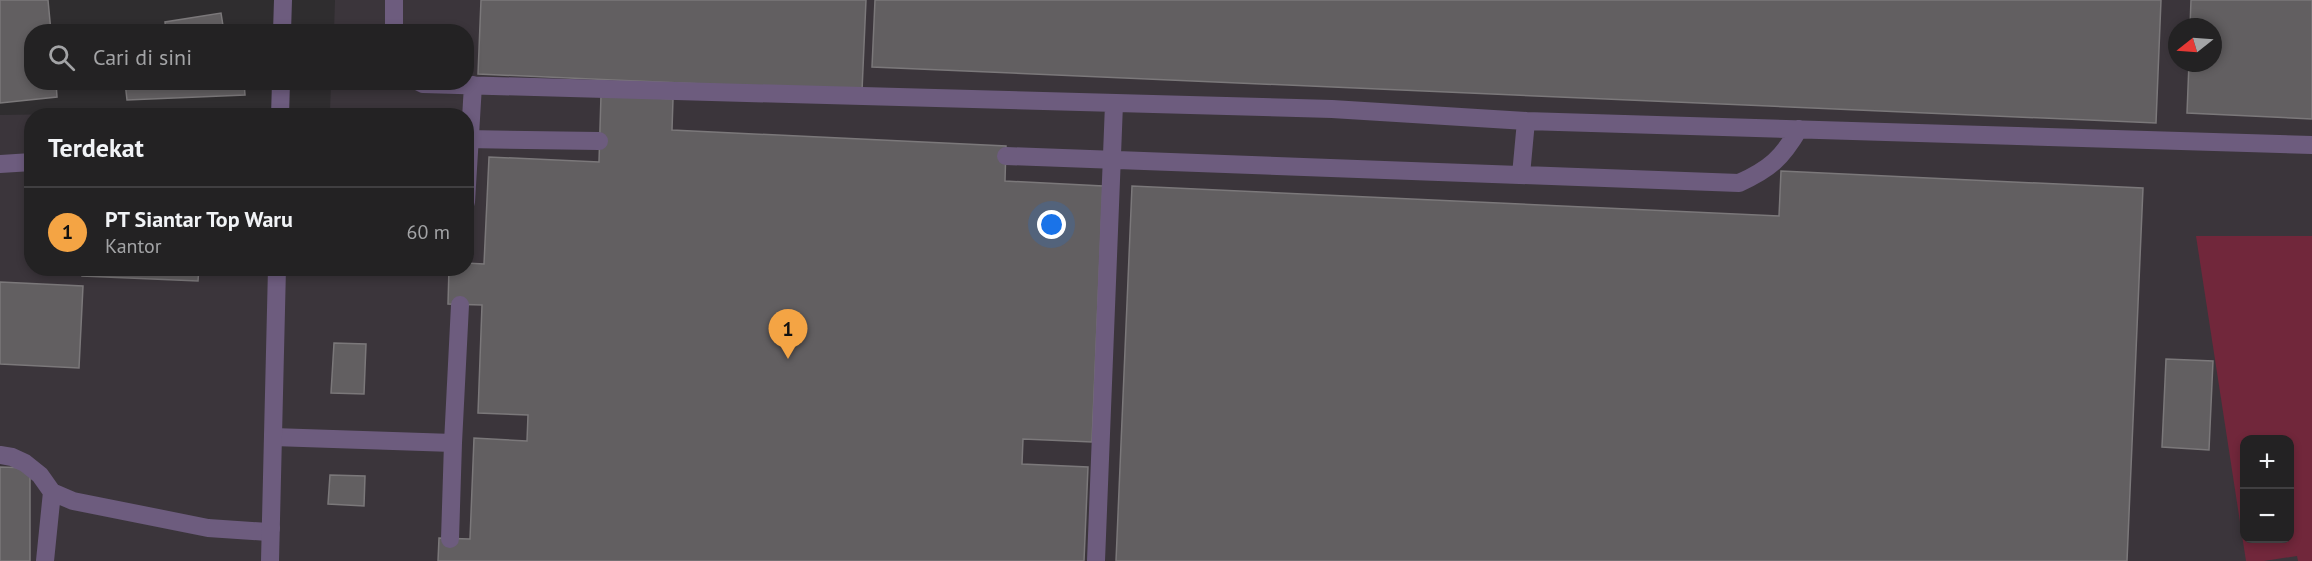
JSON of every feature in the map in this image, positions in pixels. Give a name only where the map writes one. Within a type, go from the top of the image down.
[{"type":"street","points":[[282,24],[283,0]]},
{"type":"street","points":[[394,0],[394,24]]},
{"type":"street","points":[[474,85],[1332,110],[1526,121],[2312,145]]},
{"type":"street","points":[[280,108],[281,90]]},
{"type":"street","points":[[471,108],[473,90]]},
{"type":"street","points":[[1096,561],[1110,159],[1114,104]]},
{"type":"street","points":[[1521,175],[1526,121]]},
{"type":"street","points":[[1006,156],[1739,183],[1762,173],[1786,152],[1799,129]]},
{"type":"street","points":[[474,139],[599,141]]},
{"type":"street","points":[[0,164],[24,162]]},
{"type":"street","points":[[270,561],[277,276]]},
{"type":"street","points":[[450,539],[460,304]]},
{"type":"street","points":[[273,437],[453,443]]},
{"type":"street","points":[[0,455],[25,463],[39,475],[52,492],[73,501],[208,528],[269,530]]},
{"type":"street","points":[[45,561],[52,492]]},
{"type":"shaded area","points":[[335,0],[2312,0],[2312,561],[0,561],[0,115],[24,115],[24,276],[474,276],[474,108],[330,108],[331,90],[474,90],[474,24],[334,24]]},
{"type":"shaded area","points":[[2196,236],[2312,236],[2312,561],[2298,561],[2297,556],[2246,561],[2243,543],[2294,543],[2294,435],[2240,435],[2240,522]]},
{"type":"building","points":[[0,0],[48,0],[50,24],[24,24],[24,90],[57,90],[57,97],[0,103]]},
{"type":"building","points":[[481,0],[866,0],[862,91],[478,74]]},
{"type":"building","points":[[875,0],[2161,0],[2156,123],[872,67]]},
{"type":"building","points":[[2191,0],[2312,0],[2312,119],[2187,113],[2189,72],[2222,72],[2222,18],[2190,18]]},
{"type":"building","points":[[221,13],[223,24],[165,24],[165,22]]},
{"type":"building","points":[[126,90],[245,90],[245,95],[127,100]]},
{"type":"building","points":[[601,95],[673,99],[672,130],[1006,146],[1005,181],[1103,186],[1092,442],[1023,439],[1022,464],[1088,467],[1084,561],[438,561],[439,538],[470,539],[474,438],[527,441],[528,415],[478,413],[482,305],[448,304],[449,276],[474,276],[474,263],[484,264],[489,157],[599,162]]},
{"type":"building","points":[[1781,171],[2143,188],[2127,561],[1116,561],[1132,186],[1779,216]]},
{"type":"building","points":[[82,276],[198,276],[198,281]]},
{"type":"building","points":[[0,282],[83,286],[79,368],[0,364]]},
{"type":"building","points":[[334,343],[366,344],[364,394],[331,393]]},
{"type":"building","points":[[2166,359],[2213,361],[2209,450],[2162,447]]},
{"type":"building","points":[[0,467],[30,468],[30,561],[0,561]]},
{"type":"building","points":[[330,475],[365,476],[364,506],[328,504]]},
{"type":"place","name":"PT Siantar Top Waru","points":[[788,359]]}]
